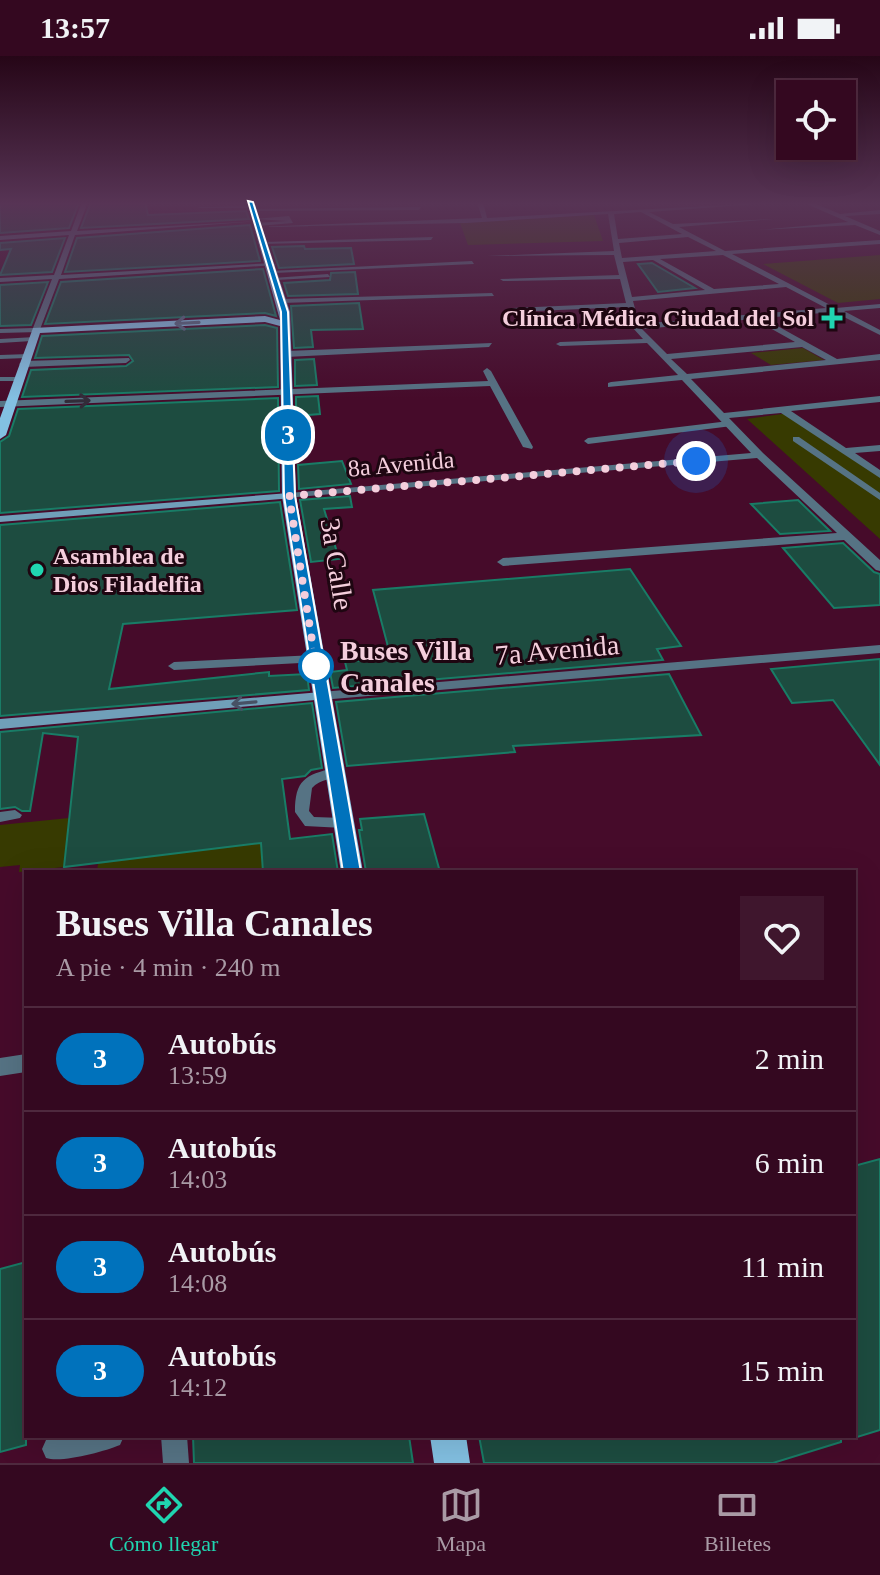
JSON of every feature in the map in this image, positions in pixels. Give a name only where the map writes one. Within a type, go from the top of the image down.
[{"type":"main road","name":"3a Calle","points":[[273,268],[283,309],[289,496],[352,870]]},
{"type":"main road","points":[[0,435],[4,404],[18,379],[34,334],[265,319],[283,309]]},
{"type":"main road","points":[[448,1438],[452,1463]]},
{"type":"street","points":[[0,331],[34,334],[59,268]]},
{"type":"street","points":[[0,280],[357,268]]},
{"type":"street","points":[[621,268],[636,327],[648,341],[759,455],[880,567]]},
{"type":"street","points":[[669,268],[713,292]]},
{"type":"street","points":[[753,268],[880,333]]},
{"type":"street","points":[[503,279],[623,277]]},
{"type":"street","points":[[513,310],[630,302],[787,285]]},
{"type":"street","points":[[636,327],[880,306]]},
{"type":"street","points":[[757,318],[836,362]]},
{"type":"street","points":[[560,344],[648,341]]},
{"type":"street","points":[[665,357],[804,344]]},
{"type":"street","points":[[286,354],[489,345]]},
{"type":"street","points":[[611,385],[880,357]]},
{"type":"street","points":[[25,360],[126,360]]},
{"type":"street","points":[[487,371],[528,447]]},
{"type":"street","points":[[4,404],[493,383]]},
{"type":"street","points":[[726,420],[880,399]]},
{"type":"street","points":[[783,410],[880,475]]},
{"type":"street","points":[[846,451],[880,448]]},
{"type":"street","name":"8a Avenida","points":[[0,519],[759,455]]},
{"type":"street","points":[[503,562],[849,536]]},
{"type":"street","points":[[864,550],[880,548]]},
{"type":"street","name":"7a Avenida","points":[[0,724],[880,649]]},
{"type":"street","points":[[0,1067],[24,1063]]},
{"type":"lane","points":[[274,271],[328,276]]},
{"type":"lane","points":[[283,309],[484,288]]},
{"type":"lane","points":[[283,309],[321,303],[492,295]]},
{"type":"lane","points":[[0,341],[34,334]]},
{"type":"lane","points":[[0,357],[25,360]]},
{"type":"lane","points":[[0,379],[18,379]]},
{"type":"lane","points":[[588,441],[726,420]]},
{"type":"lane","points":[[796,439],[880,497]]},
{"type":"lane","points":[[174,666],[315,659]]},
{"type":"lane","points":[[334,772],[309,781],[304,786],[302,812],[310,822],[343,823]]},
{"type":"lane","points":[[55,1449],[102,1438]]},
{"type":"lane","points":[[174,1438],[176,1463]]},
{"type":"shaded area","points":[[770,268],[880,268],[880,299],[838,303]]},
{"type":"shaded area","points":[[803,348],[824,360],[771,365],[751,353]]},
{"type":"shaded area","points":[[789,413],[880,476],[880,539],[747,419]]},
{"type":"shaded area","points":[[69,818],[64,867],[19,872],[20,865],[0,867],[0,825]]},
{"type":"shaded area","points":[[261,843],[263,870],[97,870],[98,863]]},
{"type":"building","points":[[3,268],[54,268],[52,272],[0,275]]},
{"type":"building","points":[[67,268],[142,268],[65,272]]},
{"type":"building","points":[[641,268],[660,268],[695,288],[658,292]]},
{"type":"building","points":[[263,269],[276,316],[265,313],[45,324],[61,282]]},
{"type":"building","points":[[355,272],[358,294],[288,296],[284,283],[330,280],[331,273]]},
{"type":"building","points":[[48,282],[31,325],[0,326],[0,285]]},
{"type":"building","points":[[359,303],[363,329],[311,330],[313,347],[294,348],[291,306]]},
{"type":"building","points":[[265,325],[277,328],[278,387],[22,397],[31,370],[126,366],[133,361],[129,355],[35,358],[42,336]]},
{"type":"building","points":[[314,359],[317,385],[295,386],[295,360]]},
{"type":"building","points":[[318,396],[320,414],[296,416],[296,397]]},
{"type":"building","points":[[278,398],[279,491],[0,513],[0,442],[9,436],[18,409]]},
{"type":"building","points":[[342,461],[351,484],[299,489],[298,465]]},
{"type":"building","points":[[350,496],[352,507],[324,509],[339,559],[311,562],[300,500]]},
{"type":"building","points":[[798,500],[830,531],[780,534],[751,504]]},
{"type":"building","points":[[280,502],[297,610],[123,624],[109,689],[269,672],[269,676],[307,674],[309,690],[0,716],[0,525]]},
{"type":"building","points":[[843,543],[880,574],[880,605],[834,608],[783,548]]},
{"type":"building","points":[[630,569],[681,646],[657,649],[663,660],[333,688],[330,672],[347,670],[345,662],[391,658],[373,590]]},
{"type":"building","points":[[880,659],[880,765],[833,700],[792,703],[771,669]]},
{"type":"building","points":[[669,674],[701,735],[513,746],[515,752],[347,766],[336,702]]},
{"type":"building","points":[[312,703],[322,768],[311,770],[305,776],[282,779],[290,839],[332,834],[338,870],[263,870],[261,843],[64,867],[78,737],[43,733],[30,811],[22,811],[15,807],[0,809],[0,732]]},
{"type":"building","points":[[424,814],[439,870],[366,870],[360,819]]},
{"type":"building","points":[[880,1159],[880,1430],[856,1437],[856,1165]]},
{"type":"building","points":[[24,1263],[26,1445],[0,1452],[0,1269]]},
{"type":"building","points":[[193,1438],[409,1438],[413,1463],[194,1463]]},
{"type":"building","points":[[479,1438],[841,1438],[841,1442],[773,1463],[484,1463]]},
{"type":"bus line","name":"3","points":[[274,268],[285,312],[289,496],[352,870]]},
{"type":"place","name":"Clínica Médica Ciudad del Sol","points":[[832,318]]},
{"type":"place","name":"Asamblea de Dios Filadelfia","points":[[37,570]]},
{"type":"place","name":"Buses Villa Canales","points":[[316,666]]},
{"type":"route","points":[[316,666],[289,496],[696,461]]}]
